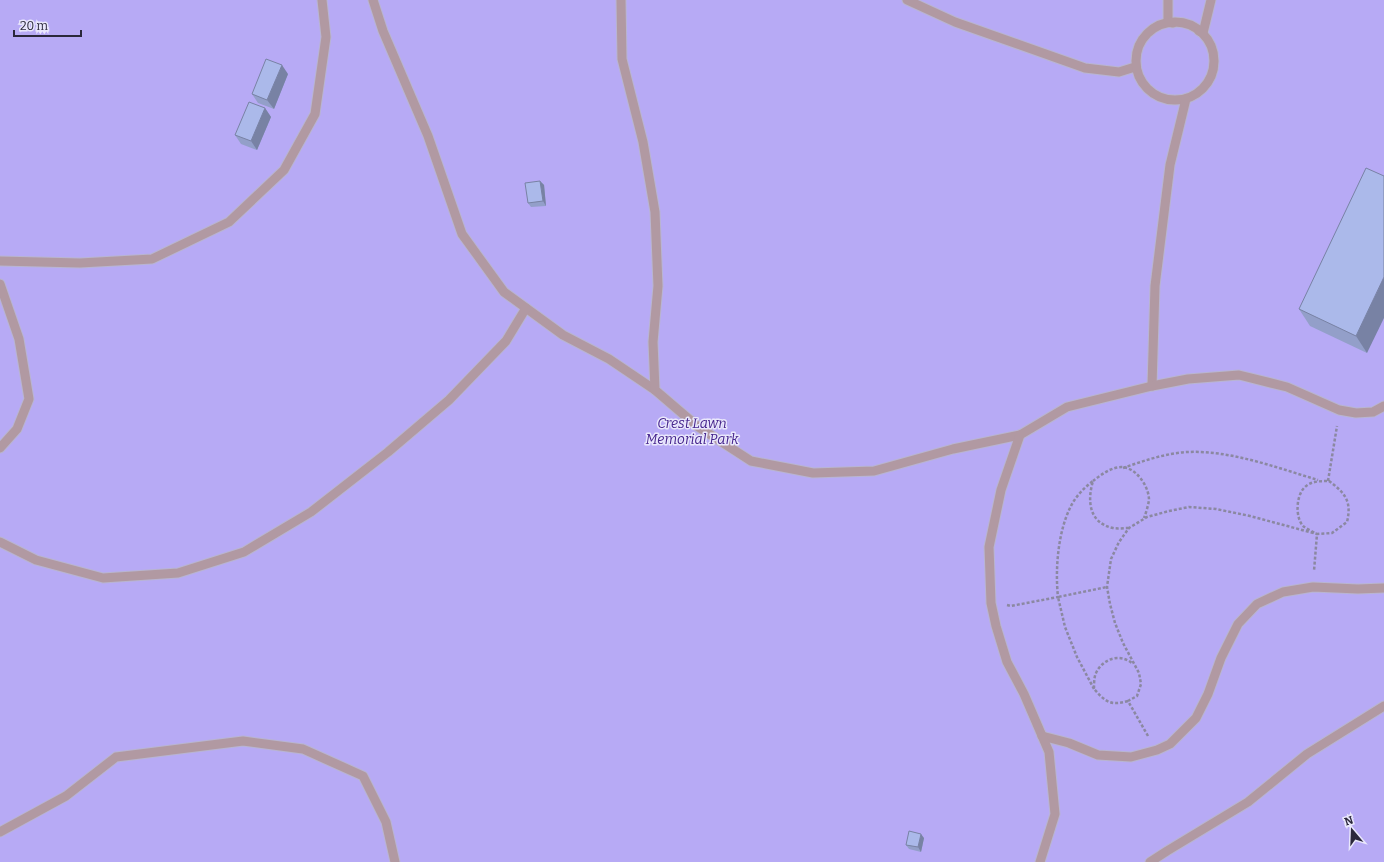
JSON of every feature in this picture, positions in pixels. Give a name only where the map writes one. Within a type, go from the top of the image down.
[{"type":"lane","points":[[0,261],[80,263],[152,259],[229,222],[284,170],[315,114],[326,37],[322,0]]},
{"type":"lane","points":[[373,0],[383,31],[428,136],[462,234],[504,292],[563,335],[610,359],[655,390],[698,426],[751,461],[813,473],[874,471],[953,449],[1020,435],[1066,407],[1152,386],[1188,379],[1239,375],[1288,387],[1339,410],[1356,413],[1373,412],[1384,406]]},
{"type":"lane","points":[[621,0],[622,59],[643,142],[655,212],[658,286],[653,342],[655,390]]},
{"type":"lane","points":[[907,0],[955,22],[1085,68],[1119,72],[1135,67]]},
{"type":"lane","points":[[1168,0],[1168,22]]},
{"type":"lane","points":[[1203,33],[1211,0]]},
{"type":"lane","points":[[1178,21],[1192,25],[1203,33],[1214,53],[1214,68],[1209,82],[1199,93],[1186,99],[1174,101],[1153,95],[1143,85],[1135,67],[1136,53],[1142,38],[1152,28],[1168,22],[1178,21]]},
{"type":"lane","points":[[1152,386],[1155,286],[1170,165],[1186,99]]},
{"type":"lane","points":[[0,284],[19,340],[29,398],[16,429],[0,448]]},
{"type":"lane","points":[[0,542],[36,560],[103,578],[178,573],[244,552],[311,512],[388,452],[449,400],[506,341],[526,308]]},
{"type":"lane","points":[[1020,435],[1001,490],[989,546],[991,603],[1007,662],[1024,694],[1049,752],[1055,814],[1040,862]]},
{"type":"lane","points":[[1042,736],[1098,755],[1131,757],[1156,750],[1170,744],[1196,718],[1208,694],[1221,658],[1238,624],[1258,604],[1283,592],[1313,588],[1384,588]]},
{"type":"lane","points":[[1150,862],[1248,802],[1307,754],[1384,706]]},
{"type":"lane","points":[[0,832],[66,796],[116,757],[243,741],[304,749],[363,776],[386,822],[395,862]]},
{"type":"path","points":[[1328,481],[1336,433]]},
{"type":"path","points":[[1187,452],[1227,455],[1320,481],[1328,481],[1339,489],[1347,499],[1349,512],[1347,522],[1332,533],[1317,534],[1250,516],[1216,509],[1189,507],[1169,511],[1144,519],[1129,528],[1118,542],[1110,559],[1107,587],[1115,623],[1123,643],[1139,673],[1141,684],[1137,696],[1128,701],[1116,704],[1103,698],[1094,689],[1077,657],[1065,627],[1058,597],[1056,577],[1058,555],[1065,520],[1071,505],[1080,492],[1101,474],[1110,470],[1187,452]]},
{"type":"path","points":[[1123,468],[1127,468],[1142,479],[1147,489],[1149,499],[1144,519]]},
{"type":"path","points":[[1093,481],[1090,491],[1090,504],[1095,516],[1102,524],[1114,528],[1129,528]]},
{"type":"path","points":[[1317,534],[1303,525],[1297,513],[1298,501],[1304,487],[1320,481]]},
{"type":"path","points":[[1315,561],[1317,534]]},
{"type":"path","points":[[1011,606],[1107,587]]},
{"type":"path","points":[[1094,689],[1095,674],[1102,664],[1114,657],[1127,659],[1135,666]]},
{"type":"path","points":[[1128,701],[1141,724]]},
{"type":"green space","name":"Crest Lawn Memorial Park","points":[[0,0],[1384,0],[1384,862],[0,862]]},
{"type":"building","points":[[266,59],[282,65],[267,100],[252,94]]},
{"type":"building","points":[[249,102],[265,108],[251,141],[235,135]]},
{"type":"building","points":[[1366,168],[1384,176],[1384,277],[1356,336],[1299,309]]},
{"type":"building","points":[[540,181],[543,201],[528,203],[525,183]]},
{"type":"building","points":[[909,831],[921,834],[918,847],[906,845]]}]
